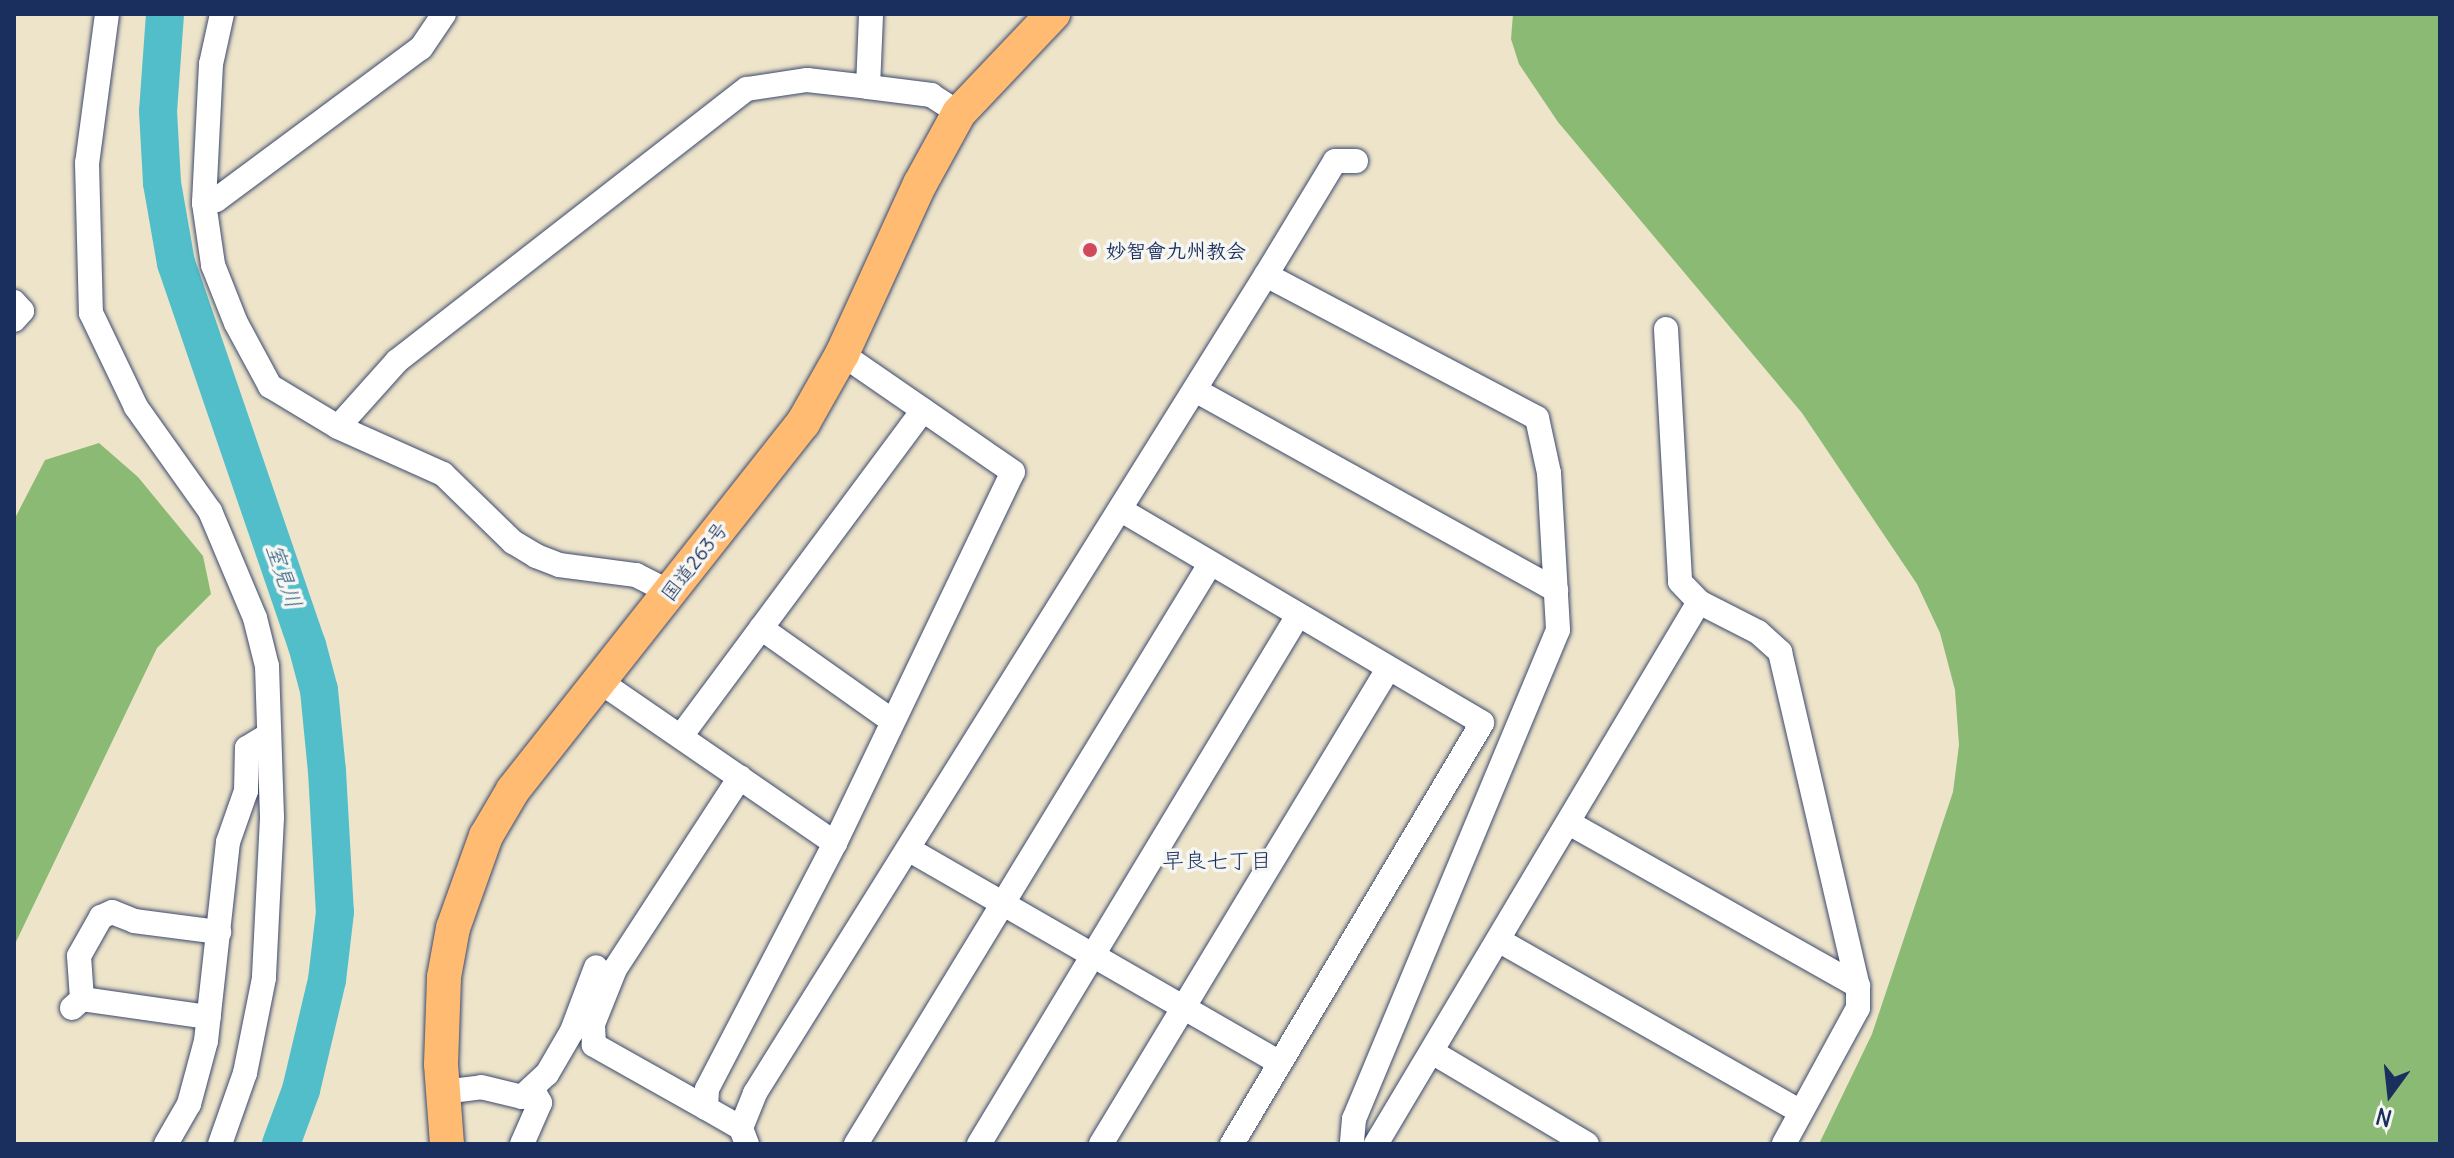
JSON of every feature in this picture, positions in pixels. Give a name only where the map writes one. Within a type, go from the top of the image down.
[{"type":"highway","name":"国道263号","points":[[447,1144],[443,1092],[444,977],[467,884],[513,790],[602,683],[803,423],[842,354],[920,184],[959,113],[1053,14]]},
{"type":"street","points":[[107,14],[87,163],[91,313],[136,407],[210,511],[255,618],[267,666],[272,818],[264,978],[245,1073],[220,1144]]},
{"type":"street","points":[[222,14],[211,64],[204,203],[213,265],[236,323],[270,386],[338,427],[443,474],[513,542],[536,556],[559,565],[636,575],[670,592]]},
{"type":"street","points":[[204,203],[216,200],[421,48],[444,14]]},
{"type":"street","points":[[868,87],[871,14]]},
{"type":"street","points":[[338,427],[397,361],[747,89],[807,80],[931,95],[959,113]]},
{"type":"street","points":[[740,777],[615,969],[593,1024],[594,1045],[706,1108],[744,1136],[755,1093],[1121,510],[1335,161],[1356,161]]},
{"type":"street","points":[[1266,275],[1537,418],[1549,473],[1558,630],[1510,737],[1354,1119],[1352,1144]]},
{"type":"street","points":[[14,302],[22,311],[14,320]]},
{"type":"street","points":[[1666,329],[1680,582],[1699,602],[1758,632],[1780,652],[1858,986],[1858,1008],[1784,1144]]},
{"type":"street","points":[[706,1108],[707,1089],[835,843],[891,720],[1013,472],[842,354]]},
{"type":"street","points":[[1195,390],[1556,590]]},
{"type":"street","points":[[681,736],[923,410]]},
{"type":"street","points":[[1121,510],[1297,617],[1510,737]]},
{"type":"street","points":[[856,1144],[1210,564]]},
{"type":"street","points":[[1376,1144],[1500,941],[1699,602]]},
{"type":"street","points":[[979,1144],[1297,617]]},
{"type":"street","points":[[761,628],[891,720]]},
{"type":"street","points":[[1101,1144],[1388,669]]},
{"type":"street","points":[[602,683],[835,843]]},
{"type":"street","points":[[1232,1144],[1482,723]]},
{"type":"street","points":[[166,1144],[189,1104],[209,1017],[228,842],[246,791],[247,748],[267,736]]},
{"type":"street","points":[[1569,823],[1858,986]]},
{"type":"street","points":[[908,849],[1280,1063]]},
{"type":"street","points":[[209,1017],[76,1005],[79,956],[101,917],[112,912],[134,921],[219,932]]},
{"type":"street","points":[[1500,941],[1801,1112]]},
{"type":"street","points":[[443,1092],[481,1087],[522,1097],[532,1088],[572,1031],[596,967]]},
{"type":"street","points":[[1432,1052],[1587,1144]]},
{"type":"street","points":[[522,1144],[540,1103],[532,1088]]},
{"type":"green space","points":[[1513,14],[2440,14],[2440,1144],[1819,1144],[1872,1034],[1953,792],[1959,745],[1955,690],[1940,633],[1917,584],[1802,413],[1558,122],[1519,64],[1511,39]]},
{"type":"green space","points":[[99,443],[138,477],[203,556],[211,594],[157,648],[14,946],[14,520],[45,460]]},
{"type":"waterway","name":"室見川","points":[[165,14],[158,111],[162,183],[176,263],[307,645],[319,690],[335,912],[327,980],[301,1090],[281,1144]]},
{"type":"place","name":"妙智會九州教会","points":[[1090,250]]},
{"type":"district","name":"早良七丁目","points":[[1217,861]]}]
